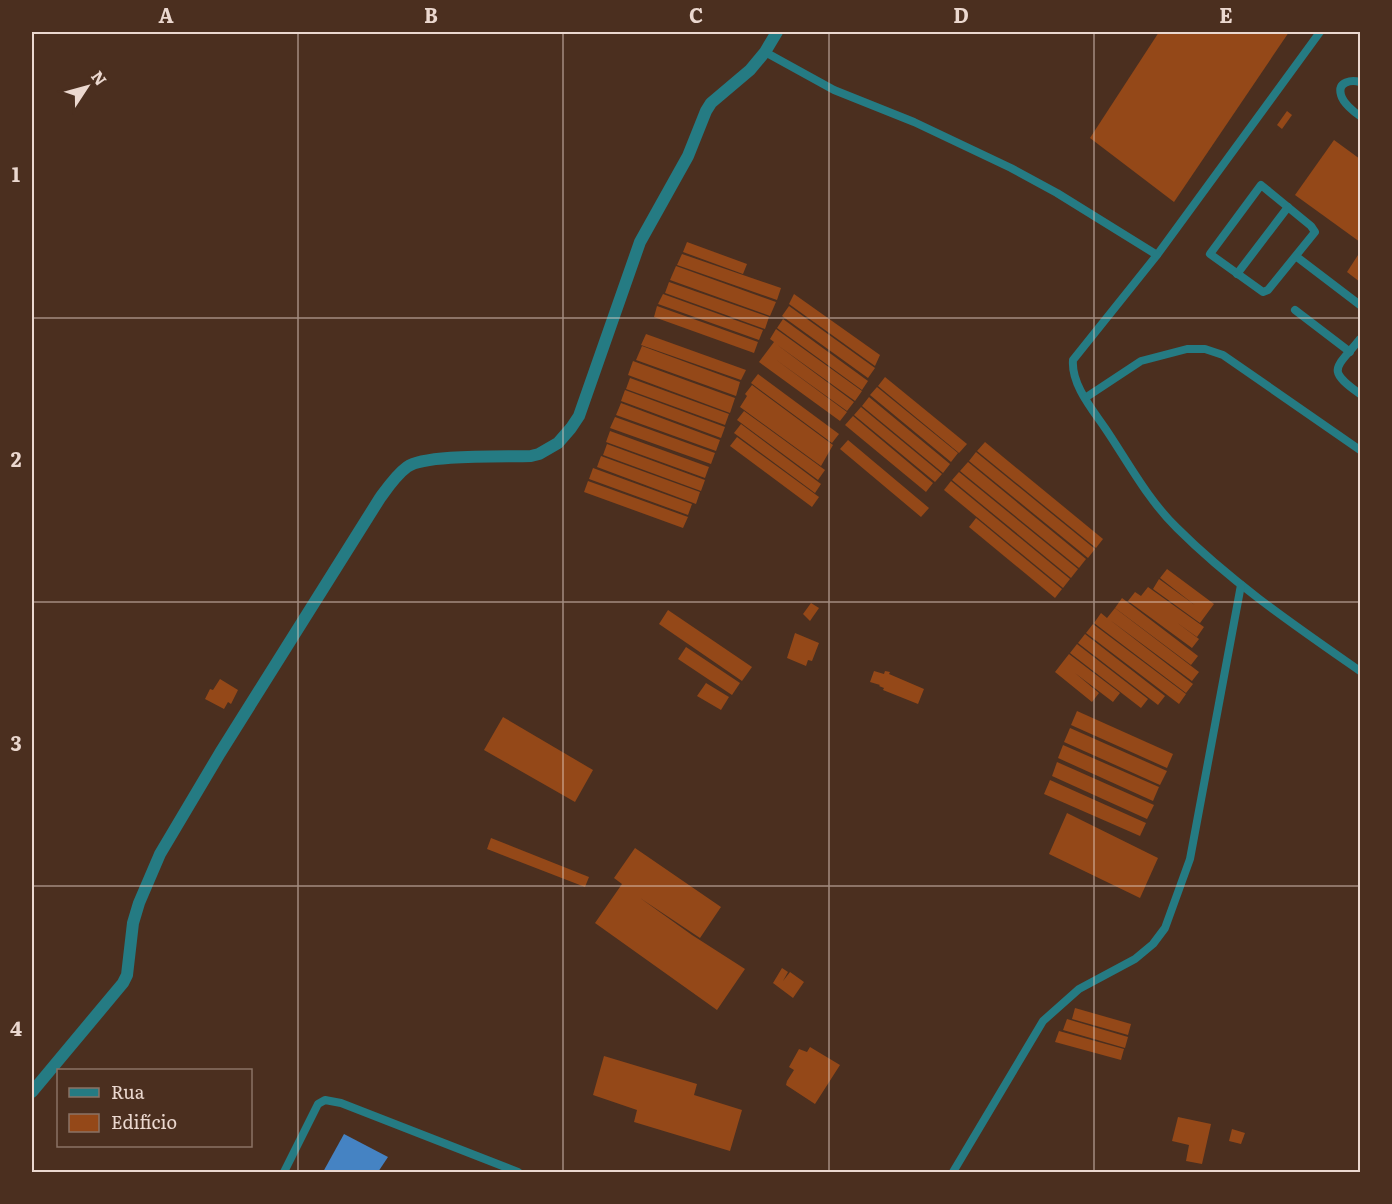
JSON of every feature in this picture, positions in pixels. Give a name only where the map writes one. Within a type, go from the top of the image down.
[{"type":"street","points":[[32,1092],[123,983],[127,975],[133,923],[160,854],[380,498],[394,480],[407,467],[424,460],[539,454],[558,443],[571,428],[579,416],[597,368],[640,242],[688,156],[706,111],[750,70],[765,52],[777,32]]},
{"type":"lane","points":[[1320,32],[1157,255],[1073,360],[1072,370],[1085,398],[1157,506],[1177,528],[1241,585],[1360,671]]},
{"type":"lane","points":[[765,52],[834,90],[914,122],[1011,168],[1157,255]]},
{"type":"lane","points":[[1360,82],[1350,80],[1345,82],[1341,89],[1341,95],[1347,104],[1360,116]]},
{"type":"lane","points":[[1258,186],[1263,186],[1311,226],[1315,232],[1297,257],[1265,291],[1210,254],[1258,186]]},
{"type":"lane","points":[[1237,274],[1288,207]]},
{"type":"lane","points":[[1297,257],[1360,305]]},
{"type":"lane","points":[[1295,310],[1350,352]]},
{"type":"lane","points":[[1360,339],[1338,366],[1337,372],[1343,381],[1360,394]]},
{"type":"lane","points":[[1085,398],[1141,361],[1187,349],[1205,349],[1223,355],[1360,450]]},
{"type":"lane","points":[[953,1173],[1043,1021],[1079,989],[1135,959],[1153,944],[1165,928],[1190,859],[1241,585]]},
{"type":"lane","points":[[284,1173],[318,1104],[325,1100],[341,1103],[518,1173]]},
{"type":"water","points":[[344,1134],[388,1157],[378,1172],[323,1172]]},
{"type":"building","points":[[1159,32],[1289,32],[1174,202],[1090,138]]},
{"type":"building","points":[[1287,111],[1292,115],[1282,129],[1277,125]]},
{"type":"building","points":[[1334,140],[1360,159],[1360,242],[1295,195]]},
{"type":"building","points":[[687,242],[747,264],[743,274],[683,252]]},
{"type":"building","points":[[1360,252],[1360,282],[1347,272]]},
{"type":"building","points":[[682,254],[781,288],[777,300],[677,265]]},
{"type":"building","points":[[676,266],[776,302],[770,316],[670,280]]},
{"type":"building","points":[[669,282],[769,317],[765,329],[665,293]]},
{"type":"building","points":[[663,294],[763,330],[759,340],[658,304]]},
{"type":"building","points":[[794,294],[880,355],[875,366],[789,304]]},
{"type":"building","points":[[657,306],[758,342],[754,353],[654,317]]},
{"type":"building","points":[[789,306],[875,368],[868,378],[782,316]]},
{"type":"building","points":[[783,319],[868,381],[862,390],[777,328]]},
{"type":"building","points":[[776,329],[862,391],[855,401],[776,344],[854,402],[847,411],[775,359],[847,412],[840,421],[759,362],[774,342],[770,339]]},
{"type":"building","points":[[646,334],[746,370],[741,380],[641,345]]},
{"type":"building","points":[[642,346],[740,382],[736,396],[636,360]]},
{"type":"building","points":[[633,361],[735,398],[730,413],[628,375]]},
{"type":"building","points":[[758,374],[839,434],[832,443],[751,383]]},
{"type":"building","points":[[885,377],[967,444],[959,453],[878,386]]},
{"type":"building","points":[[630,378],[729,414],[725,425],[626,389]]},
{"type":"building","points":[[752,385],[833,445],[821,466],[740,407],[747,396],[745,394]]},
{"type":"building","points":[[877,387],[958,453],[951,462],[870,395]]},
{"type":"building","points":[[625,390],[725,427],[721,438],[621,401]]},
{"type":"building","points":[[869,397],[950,464],[943,473],[862,406]]},
{"type":"building","points":[[621,403],[720,440],[716,451],[616,415]]},
{"type":"building","points":[[861,407],[942,474],[935,482],[854,415]]},
{"type":"building","points":[[744,411],[825,470],[818,480],[737,420]]},
{"type":"building","points":[[853,416],[933,483],[926,492],[845,425]]},
{"type":"building","points":[[615,417],[715,453],[711,464],[610,428]]},
{"type":"building","points":[[741,424],[821,484],[815,493],[734,433]]},
{"type":"building","points":[[610,431],[709,467],[705,478],[606,442]]},
{"type":"building","points":[[737,437],[819,497],[812,507],[730,446]]},
{"type":"building","points":[[848,440],[929,508],[921,517],[840,449]]},
{"type":"building","points":[[985,442],[1103,539],[1096,548],[977,451]]},
{"type":"building","points":[[607,444],[705,480],[701,491],[603,455]]},
{"type":"building","points":[[976,452],[1095,549],[1088,558],[969,461]]},
{"type":"building","points":[[601,456],[700,492],[696,504],[597,467]]},
{"type":"building","points":[[968,462],[1086,559],[1079,568],[960,471]]},
{"type":"building","points":[[593,468],[692,504],[688,515],[589,479]]},
{"type":"building","points":[[959,472],[1078,569],[1071,578],[952,480]]},
{"type":"building","points":[[588,481],[688,517],[683,528],[584,492]]},
{"type":"building","points":[[951,481],[1070,579],[1063,588],[944,490]]},
{"type":"building","points":[[976,518],[1062,589],[1055,598],[969,527]]},
{"type":"building","points":[[1167,569],[1214,604],[1200,623],[1153,589],[1159,579],[1196,606],[1160,578]]},
{"type":"building","points":[[1148,587],[1204,627],[1197,637],[1176,622],[1199,639],[1192,648],[1128,601],[1135,592],[1141,596]]},
{"type":"building","points":[[1122,598],[1198,656],[1191,665],[1115,608]]},
{"type":"building","points":[[811,603],[819,608],[810,621],[803,614]]},
{"type":"building","points":[[1115,608],[1199,672],[1192,681],[1110,620],[1193,684],[1186,693],[1094,623],[1101,613],[1107,618]]},
{"type":"building","points":[[668,610],[752,667],[742,681],[659,624]]},
{"type":"building","points":[[1093,624],[1186,694],[1179,704],[1086,633]]},
{"type":"building","points":[[795,633],[819,643],[812,661],[808,660],[806,666],[787,658]]},
{"type":"building","points":[[1085,634],[1165,696],[1158,705],[1078,643]]},
{"type":"building","points":[[1077,644],[1148,699],[1141,708],[1070,653]]},
{"type":"building","points":[[686,647],[740,683],[732,695],[678,659]]},
{"type":"building","points":[[1069,654],[1120,693],[1113,702],[1075,673],[1099,693],[1092,702],[1055,672]]},
{"type":"building","points":[[874,671],[884,674],[885,671],[890,672],[889,674],[924,689],[918,704],[883,690],[884,688],[880,685],[870,682]]},
{"type":"building","points":[[220,679],[238,690],[231,704],[228,702],[224,709],[205,699],[210,689],[213,690]]},
{"type":"building","points":[[706,683],[729,697],[721,710],[697,696]]},
{"type":"building","points":[[1077,711],[1173,754],[1167,768],[1071,725]]},
{"type":"building","points":[[503,717],[593,770],[575,802],[484,750]]},
{"type":"building","points":[[1070,728],[1167,771],[1160,785],[1064,742]]},
{"type":"building","points":[[1063,745],[1159,787],[1153,801],[1058,758]]},
{"type":"building","points":[[1057,762],[1154,805],[1147,819],[1052,776]]},
{"type":"building","points":[[1050,780],[1146,823],[1140,836],[1044,794]]},
{"type":"building","points":[[1067,813],[1158,858],[1140,898],[1049,854]]},
{"type":"building","points":[[491,838],[589,877],[585,887],[487,849]]},
{"type":"building","points":[[635,848],[721,907],[700,938],[640,898],[745,969],[717,1010],[595,923],[622,884],[614,878]]},
{"type":"building","points":[[782,968],[788,972],[783,981],[790,972],[804,982],[793,998],[773,983]]},
{"type":"building","points":[[1075,1008],[1131,1024],[1128,1035],[1072,1019]]},
{"type":"building","points":[[1067,1019],[1128,1037],[1125,1048],[1063,1030]]},
{"type":"building","points":[[1059,1031],[1124,1049],[1121,1060],[1055,1042]]},
{"type":"building","points":[[810,1047],[840,1065],[815,1104],[786,1085],[794,1070],[789,1067],[799,1049],[807,1052]]},
{"type":"building","points":[[604,1056],[697,1084],[694,1095],[742,1110],[730,1151],[634,1122],[637,1110],[593,1095]]},
{"type":"building","points":[[1178,1117],[1211,1124],[1202,1164],[1186,1161],[1189,1145],[1172,1141]]},
{"type":"building","points":[[1232,1129],[1245,1133],[1241,1144],[1229,1141]]}]
